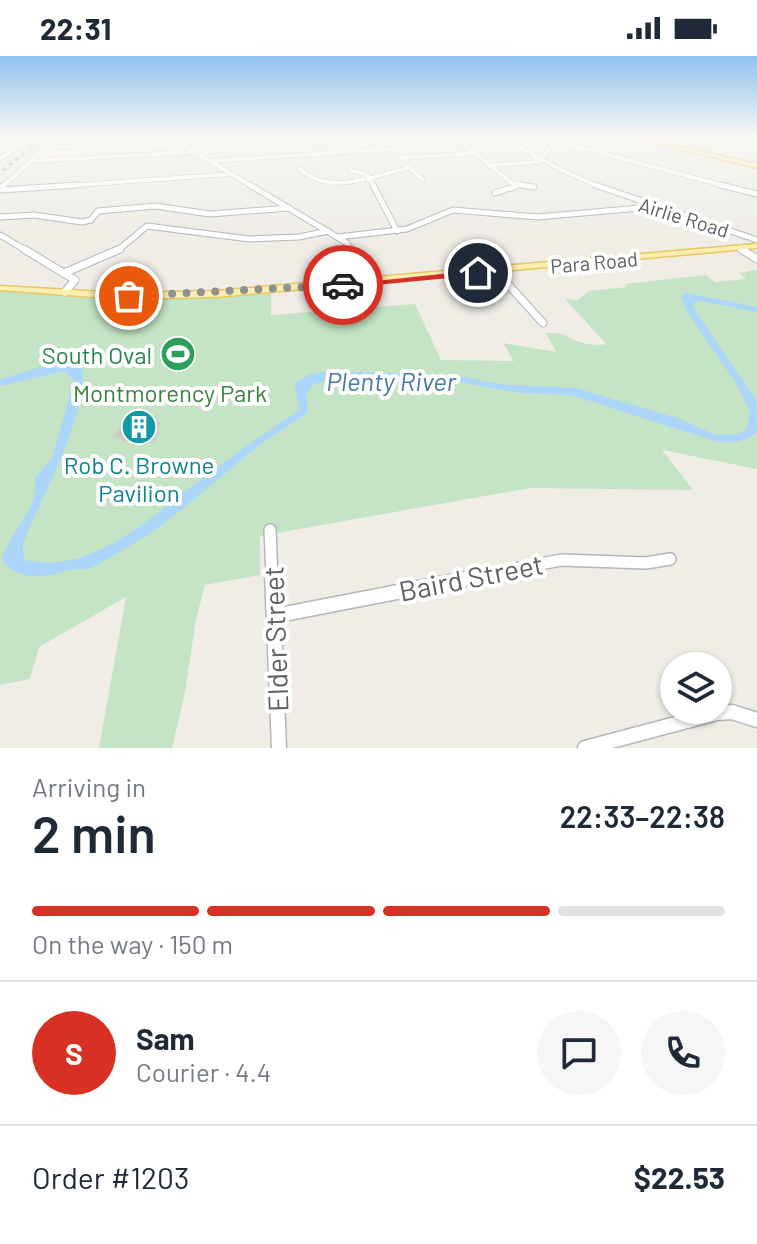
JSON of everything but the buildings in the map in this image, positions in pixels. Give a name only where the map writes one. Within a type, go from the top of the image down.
[{"type":"main road","name":"Para Road","points":[[0,288],[169,296],[496,271],[739,248],[757,242]]},
{"type":"street","points":[[0,189],[22,167]]},
{"type":"street","points":[[221,167],[351,247],[352,253],[336,269],[330,286]]},
{"type":"street","points":[[494,167],[517,186]]},
{"type":"street","name":"Airlie Road","points":[[555,167],[651,207],[757,242]]},
{"type":"street","points":[[661,167],[757,194]]},
{"type":"street","points":[[300,169],[305,178],[321,183],[409,168],[423,180]]},
{"type":"street","points":[[350,170],[371,181],[397,231]]},
{"type":"street","points":[[0,189],[233,174]]},
{"type":"street","points":[[495,193],[517,186],[534,187]]},
{"type":"street","points":[[0,217],[34,215],[82,222],[93,219],[96,212],[106,209],[155,206],[210,214],[289,208]]},
{"type":"street","points":[[338,237],[397,231],[422,225],[449,211],[528,217],[651,207]]},
{"type":"street","points":[[64,273],[114,253],[127,244],[136,231],[147,226],[204,235],[246,237],[299,236],[328,231]]},
{"type":"street","points":[[0,235],[76,281],[65,292]]},
{"type":"street","points":[[739,248],[757,259]]},
{"type":"street","points":[[496,271],[543,323]]},
{"type":"street","name":"Elder Street","points":[[270,530],[279,748]]},
{"type":"street","name":"Baird Street","points":[[274,616],[561,560],[646,563],[670,559]]},
{"type":"street","points":[[585,748],[625,743],[717,713],[732,712],[757,720]]},
{"type":"green space","name":"Montmorency Park","points":[[757,270],[757,469],[662,450],[693,490],[530,488],[260,536],[260,575],[205,585],[172,748],[99,748],[126,597],[39,647],[30,679],[0,685],[0,290],[147,299],[271,293],[271,315],[415,304],[441,360],[514,361],[503,343],[556,352],[546,333],[587,344],[606,344],[565,299],[578,300],[589,291],[627,287],[625,284],[706,275],[715,282],[746,279],[739,273]]},
{"type":"water","points":[[686,293],[757,307],[757,312],[700,301],[693,303],[694,309],[756,400],[757,432],[740,441],[712,440],[571,395],[520,393],[441,379],[337,379],[313,384],[306,395],[308,412],[263,442],[153,531],[97,565],[85,570],[71,569],[32,576],[16,572],[2,559],[29,509],[35,478],[52,458],[74,381],[65,371],[0,386],[0,380],[55,364],[76,365],[83,370],[82,391],[70,436],[22,547],[25,560],[50,563],[98,551],[143,524],[300,409],[294,384],[308,375],[326,371],[453,375],[507,385],[576,388],[680,419],[716,435],[733,435],[747,430],[750,412],[737,385],[686,310],[681,296]]},
{"type":"railway","points":[[0,173],[7,167]]},
{"type":"way so far","points":[[129,296],[215,294],[343,285]]},
{"type":"place","name":"South Oval","points":[[178,354]]},
{"type":"place","name":"Rob C. Browne Pavilion","points":[[139,427]]},
{"type":"route","points":[[343,285],[478,273]]},
{"type":"water label","name":"Plenty River","points":[[391,380]]}]
